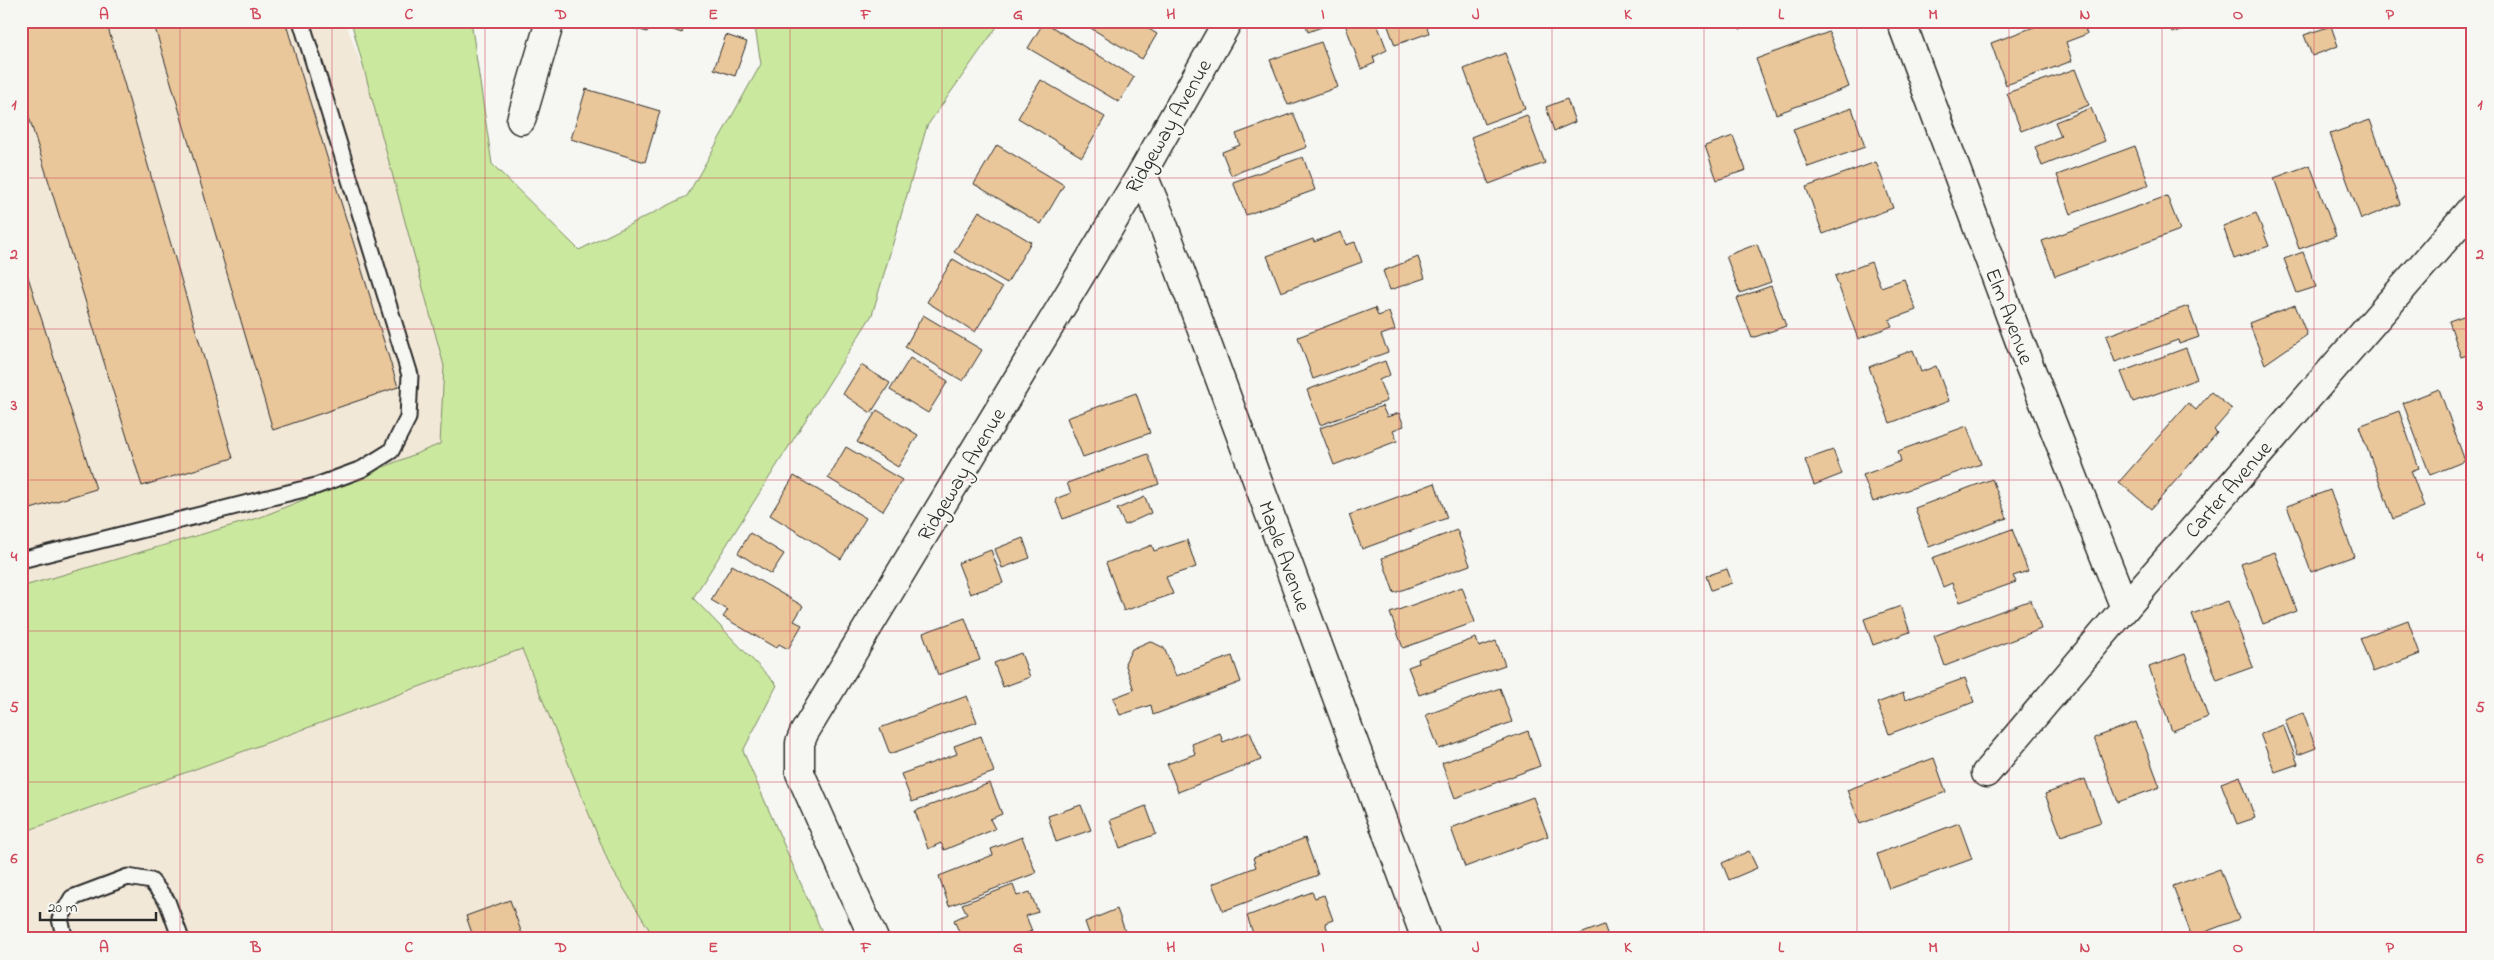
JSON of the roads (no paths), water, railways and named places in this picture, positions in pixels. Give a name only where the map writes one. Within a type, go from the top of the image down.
[{"type":"street","points":[[521,120],[550,21]]},
{"type":"street","name":"Ridgeway Avenue","points":[[874,939],[800,773],[800,744],[804,733],[1142,173],[1228,21]]},
{"type":"street","name":"Elm Avenue","points":[[1901,21],[2020,342],[2125,608]]},
{"type":"street","name":"Maple Avenue","points":[[1142,173],[1160,216],[1426,939]]},
{"type":"street","name":"Carter Avenue","points":[[1986,773],[2125,608],[2473,207]]},
{"type":"lane","points":[[21,560],[316,486],[362,469],[391,451],[396,443],[408,418],[410,375],[301,21]]},
{"type":"lane","points":[[65,939],[60,919],[72,898],[128,877],[151,881],[167,901],[181,939]]}]
